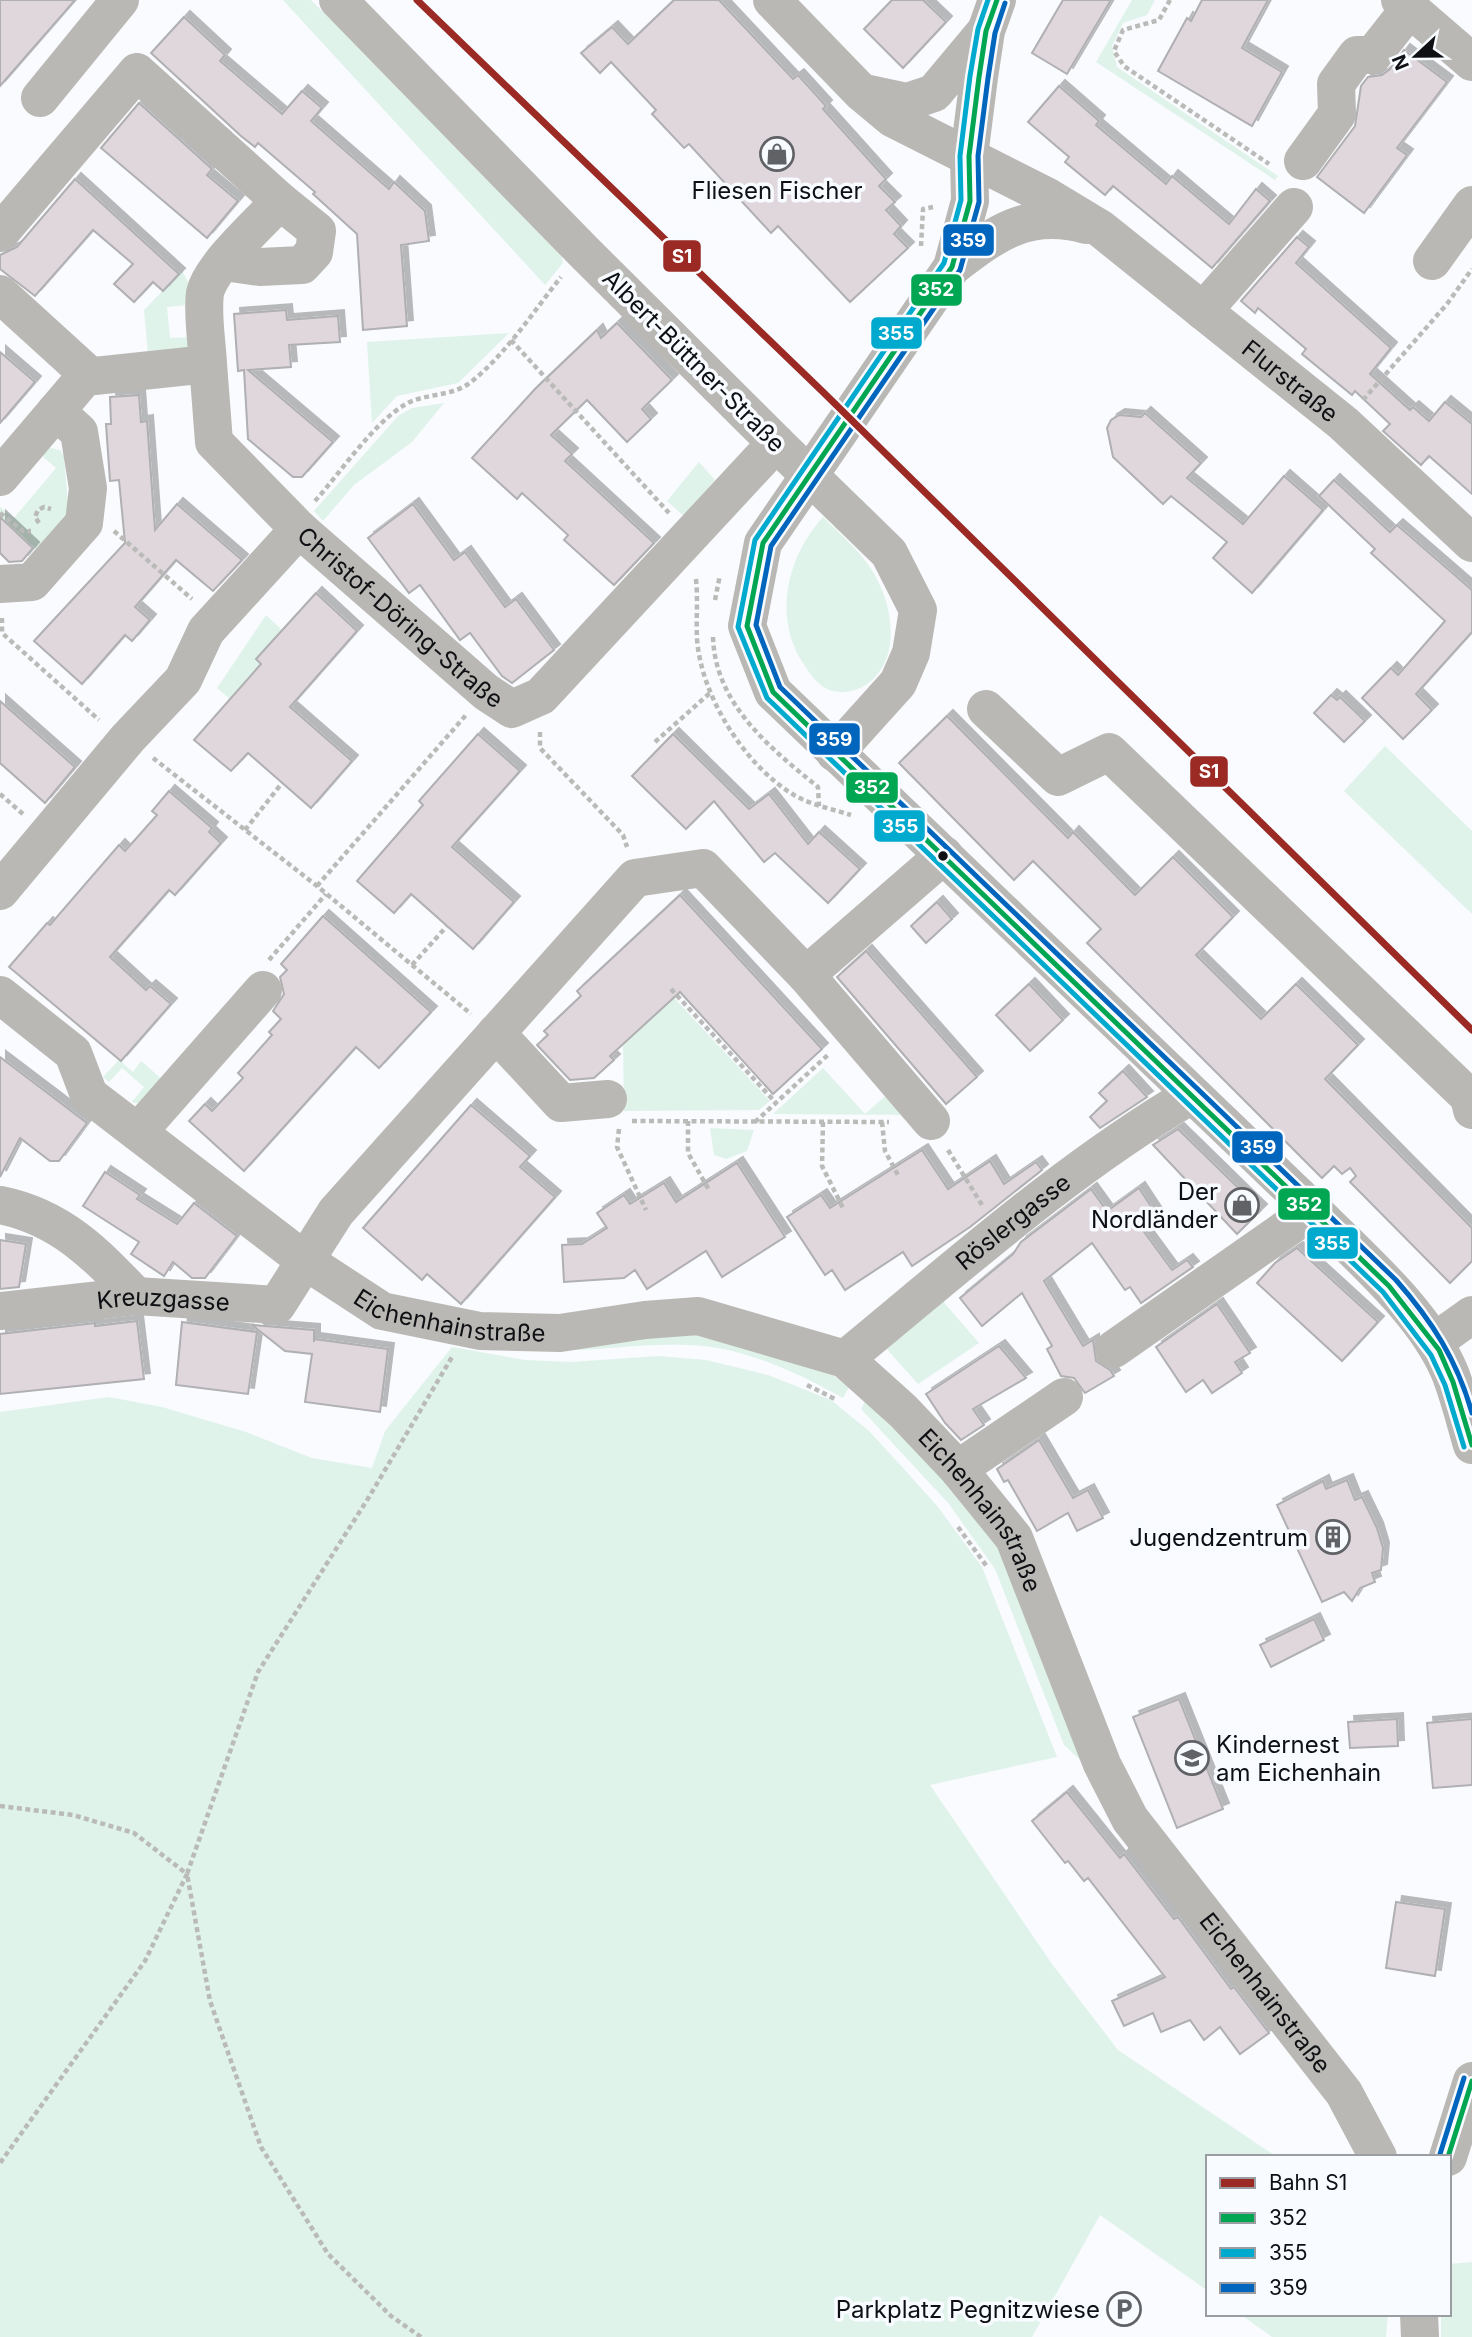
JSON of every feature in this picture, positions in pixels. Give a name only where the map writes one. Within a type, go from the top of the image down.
[{"type":"street","points":[[40,98],[121,0]]},
{"type":"street","name":"Albert-Büttner-Straße","points":[[338,0],[582,250],[889,553],[918,610],[911,653],[898,683],[835,752]]},
{"type":"street","name":"Flurstraße","points":[[772,0],[862,93],[892,118],[969,156],[1101,229],[1343,424],[1472,543]]},
{"type":"street","points":[[1303,161],[1337,114],[1336,85],[1357,55],[1373,55],[1405,4],[1472,62]]},
{"type":"street","points":[[862,93],[907,102],[934,93],[991,15]]},
{"type":"street","points":[[991,15],[969,156],[970,201],[952,267],[763,543],[747,626],[773,692],[1190,1096],[1313,1210],[1395,1293],[1434,1342],[1450,1373],[1472,1445]]},
{"type":"street","points":[[0,233],[137,72],[317,231],[314,252],[302,265],[260,267],[224,262]]},
{"type":"street","points":[[280,201],[212,278],[205,294],[208,364],[214,442],[304,519]]},
{"type":"street","points":[[1432,261],[1472,205]]},
{"type":"street","points":[[1203,311],[1294,207]]},
{"type":"street","name":"Flurstraße","points":[[952,267],[993,236],[1031,220],[1069,220],[1101,229]]},
{"type":"street","points":[[0,294],[90,376]]},
{"type":"street","points":[[6,457],[56,411],[86,377],[208,364]]},
{"type":"street","points":[[1,585],[32,582],[84,523],[88,488],[79,432],[56,411]]},
{"type":"street","name":"Christof-Döring-Straße","points":[[0,891],[126,741],[183,680],[206,631],[304,519],[486,692],[512,709],[541,696],[776,443]]},
{"type":"street","points":[[986,709],[1058,777],[1109,752],[1469,1097],[1472,1110]]},
{"type":"street","points":[[806,975],[944,855]]},
{"type":"street","points":[[307,1262],[336,1212],[485,1025],[635,878],[703,867],[806,975],[931,1121]]},
{"type":"street","points":[[138,1132],[263,990]]},
{"type":"street","name":"Eichenhainstraße","points":[[0,995],[73,1053],[89,1095],[307,1262],[382,1311],[469,1329],[560,1333],[645,1320],[698,1316],[845,1359],[903,1411],[958,1469],[1014,1538],[1102,1764],[1130,1819],[1345,2093],[1377,2155]]},
{"type":"street","points":[[485,1025],[561,1103],[608,1100]]},
{"type":"street","name":"Röslergasse","points":[[845,1359],[999,1234],[1162,1112],[1190,1096]]},
{"type":"street","points":[[0,1205],[28,1211],[89,1247],[136,1296]]},
{"type":"street","points":[[1114,1349],[1313,1210]]},
{"type":"street","name":"Kreuzgasse","points":[[0,1311],[136,1296],[277,1305],[307,1262]]},
{"type":"street","points":[[1434,1342],[1472,1315]]},
{"type":"street","points":[[958,1469],[1064,1397]]},
{"type":"street","points":[[1449,2155],[1471,2088]]},
{"type":"street","points":[[1419,2316],[1420,2337]]},
{"type":"path","points":[[1170,0],[1160,20],[1123,30],[1114,51],[1124,66],[1279,170],[1291,154],[1303,161]]},
{"type":"path","points":[[304,519],[387,418],[408,402],[451,392],[470,383],[511,340],[582,250]]},
{"type":"path","points":[[1343,424],[1447,304],[1472,269]]},
{"type":"path","points":[[511,340],[690,536]]},
{"type":"path","points":[[86,506],[216,620]]},
{"type":"path","points":[[0,513],[23,531],[28,532],[39,523]]},
{"type":"path","points":[[1,585],[2,633],[126,741],[317,886],[485,1025]]},
{"type":"path","points":[[317,886],[486,692]]},
{"type":"path","points":[[655,743],[711,692]]},
{"type":"path","points":[[541,696],[540,748],[623,835],[635,878]]},
{"type":"path","points":[[245,830],[282,783]]},
{"type":"path","points":[[263,990],[268,962],[326,894]]},
{"type":"path","points":[[412,965],[447,926]]},
{"type":"path","points":[[671,989],[776,1103]]},
{"type":"path","points":[[755,1122],[854,1031]]},
{"type":"path","points":[[646,1210],[617,1147],[620,1121],[931,1121],[999,1234]]},
{"type":"path","points":[[688,1121],[688,1153],[709,1190]]},
{"type":"path","points":[[823,1122],[822,1166],[844,1210]]},
{"type":"path","points":[[882,1122],[885,1151],[898,1175]]},
{"type":"path","points":[[0,2163],[145,1961],[187,1874],[258,1672],[369,1497],[469,1329]]},
{"type":"path","points":[[801,1382],[850,1406]]},
{"type":"path","points":[[950,1516],[990,1571]]},
{"type":"path","points":[[0,1806],[73,1815],[134,1833],[187,1874],[210,2001],[261,2147],[328,2254],[391,2316],[421,2337]]},
{"type":"green space","points":[[283,0],[311,0],[561,254],[563,263],[545,285]]},
{"type":"green space","points":[[1132,0],[1155,0],[1147,15],[1123,23],[1112,46],[1117,67],[1278,176],[1275,180],[1096,62]]},
{"type":"green space","points":[[182,271],[188,282],[189,305],[167,307],[170,338],[192,337],[186,350],[148,354],[144,310]]},
{"type":"green space","points":[[509,333],[458,383],[397,396],[372,423],[367,342]]},
{"type":"green space","points":[[444,403],[412,442],[354,485],[323,521],[314,511],[398,416],[412,408]]},
{"type":"green space","points":[[46,447],[60,450],[64,456],[69,517],[38,552],[10,527],[0,526],[0,507],[14,518],[56,468],[39,453]]},
{"type":"green space","points":[[699,462],[715,480],[684,516],[667,501]]},
{"type":"green space","points":[[823,517],[851,545],[875,575],[890,619],[889,650],[884,664],[867,684],[857,690],[845,692],[823,687],[815,680],[794,645],[788,626],[788,587],[793,568],[800,550]]},
{"type":"green space","points":[[266,615],[282,630],[257,659],[261,664],[230,699],[217,688]]},
{"type":"green space","points":[[1385,746],[1472,831],[1472,914],[1344,791]]},
{"type":"green space","points":[[664,987],[770,1101],[759,1110],[624,1111],[623,1044]]},
{"type":"green space","points":[[119,1060],[133,1072],[141,1061],[164,1081],[141,1104],[132,1102],[144,1087],[122,1068],[109,1082],[103,1077]]},
{"type":"green space","points":[[823,1068],[865,1114],[889,1093],[908,1115],[773,1114]]},
{"type":"green space","points":[[710,1128],[754,1130],[747,1151],[726,1159],[714,1155]]},
{"type":"green space","points":[[940,1298],[979,1343],[918,1384],[884,1346]]},
{"type":"green space","points":[[681,1330],[822,1369],[850,1385],[843,1398],[768,1362],[707,1346],[547,1350]]},
{"type":"green space","points":[[452,1347],[525,1360],[571,1362],[658,1356],[706,1360],[768,1375],[831,1400],[869,1431],[938,1507],[982,1567],[1057,1757],[930,1785],[1052,1964],[1118,2050],[1274,2155],[1206,2155],[1206,2290],[1100,2215],[1032,2337],[0,2337],[0,1412],[109,1397],[162,1407],[246,1432],[312,1458],[372,1468],[385,1431]]},
{"type":"green space","points":[[867,1398],[994,1532],[1088,1767],[1064,1745],[995,1569],[949,1504],[861,1409]]},
{"type":"green space","points":[[1472,2262],[1472,2337],[1441,2337],[1441,2316],[1451,2316],[1451,2264]]},
{"type":"green space","points":[[1243,2316],[1388,2316],[1386,2337],[1272,2337]]},
{"type":"building","points":[[0,0],[75,0],[0,86]]},
{"type":"building","name":"Fliesen Fischer","points":[[674,0],[719,0],[793,79],[798,75],[826,106],[823,109],[886,179],[879,186],[895,202],[886,210],[901,226],[894,234],[908,248],[850,302],[778,226],[771,233],[689,144],[684,148],[652,114],[656,110],[611,62],[600,73],[581,53],[612,27],[628,44]]},
{"type":"building","points":[[892,0],[923,0],[946,22],[903,68],[864,29]]},
{"type":"building","points":[[1063,0],[1111,0],[1067,74],[1032,53]]},
{"type":"building","points":[[1202,0],[1268,0],[1242,48],[1282,72],[1252,126],[1158,71],[1187,18],[1191,21]]},
{"type":"building","points":[[184,17],[225,55],[220,61],[282,114],[302,91],[322,108],[311,121],[389,189],[394,182],[425,211],[429,241],[401,245],[407,326],[363,330],[357,234],[313,194],[315,192],[258,143],[255,147],[241,136],[151,53]]},
{"type":"building","points":[[1404,50],[1447,82],[1397,148],[1407,155],[1364,213],[1317,177],[1355,126],[1361,86],[1368,77],[1382,75],[1390,69]]},
{"type":"building","points":[[1059,86],[1099,121],[1096,125],[1166,184],[1172,176],[1229,224],[1256,189],[1270,201],[1212,268],[1113,186],[1105,195],[1065,162],[1069,157],[1028,122]]},
{"type":"building","points":[[139,103],[212,169],[207,175],[238,201],[207,238],[101,148]]},
{"type":"building","points":[[75,179],[179,274],[163,291],[153,282],[134,302],[114,284],[133,264],[93,230],[35,296],[0,269],[0,255],[17,247]]},
{"type":"building","points":[[1297,237],[1309,247],[1296,263],[1391,348],[1370,374],[1410,410],[1413,407],[1429,421],[1445,402],[1472,424],[1472,494],[1429,456],[1421,465],[1383,431],[1390,424],[1355,391],[1352,395],[1302,354],[1306,349],[1258,308],[1255,313],[1241,301]]},
{"type":"building","points":[[286,310],[287,320],[338,316],[340,342],[289,345],[291,367],[248,370],[333,442],[302,477],[293,477],[248,439],[244,370],[238,371],[234,314]]},
{"type":"building","points":[[617,323],[672,380],[642,409],[651,419],[627,442],[587,400],[551,435],[572,454],[565,461],[654,543],[614,585],[564,540],[568,535],[522,493],[517,499],[472,458],[535,389],[597,330],[601,338]]},
{"type":"building","points":[[0,352],[35,382],[0,423]]},
{"type":"building","points":[[139,395],[141,422],[147,421],[155,530],[177,504],[242,560],[213,591],[176,560],[135,607],[150,620],[132,641],[125,635],[82,684],[34,641],[125,543],[119,480],[110,481],[106,424],[111,424],[110,397]]},
{"type":"building","points":[[1145,413],[1201,463],[1187,478],[1243,524],[1284,476],[1323,510],[1252,593],[1213,558],[1227,542],[1171,496],[1163,504],[1113,457],[1107,428],[1111,420],[1119,415],[1141,417]]},
{"type":"building","points":[[1334,480],[1390,532],[1397,525],[1472,590],[1472,632],[1416,694],[1432,710],[1403,739],[1362,698],[1391,668],[1398,675],[1445,621],[1371,553],[1375,549],[1319,496]]},
{"type":"building","points":[[413,504],[454,560],[465,552],[505,607],[516,599],[554,650],[512,683],[502,676],[470,633],[460,640],[420,585],[409,593],[368,538]]},
{"type":"building","points":[[0,517],[33,548],[22,561],[9,562],[0,553]]},
{"type":"building","points":[[316,593],[357,631],[290,707],[352,761],[311,808],[248,753],[231,771],[194,740],[261,664],[256,659]]},
{"type":"building","points":[[1331,695],[1337,700],[1340,697],[1365,721],[1344,742],[1314,713]]},
{"type":"building","points":[[0,701],[75,767],[45,803],[0,763]]},
{"type":"building","points":[[947,716],[1068,838],[1073,832],[1135,895],[1173,857],[1233,917],[1196,955],[1261,1019],[1296,984],[1358,1045],[1325,1079],[1472,1228],[1472,1261],[1450,1283],[1350,1182],[1356,1176],[1350,1168],[1342,1174],[1334,1166],[1322,1178],[1087,943],[1101,929],[1033,861],[1014,880],[899,763]]},
{"type":"building","points":[[478,734],[520,771],[452,847],[514,902],[473,949],[411,894],[394,913],[357,881],[423,805],[419,801]]},
{"type":"building","points":[[673,734],[749,809],[769,794],[808,844],[819,832],[860,869],[828,903],[775,853],[764,862],[714,801],[686,829],[632,776]]},
{"type":"building","points":[[169,791],[212,828],[209,832],[221,843],[175,895],[169,890],[110,957],[146,990],[150,986],[171,1004],[121,1061],[9,967],[47,923],[50,925],[119,845],[125,851],[157,815],[152,811]]},
{"type":"building","points":[[680,895],[822,1049],[773,1094],[680,992],[610,1056],[614,1060],[594,1078],[570,1080],[537,1045],[548,1035],[544,1031],[581,996],[577,991]]},
{"type":"building","points":[[937,902],[952,919],[926,943],[911,926]]},
{"type":"building","points":[[323,916],[431,1012],[379,1068],[356,1047],[244,1171],[189,1121],[205,1104],[212,1111],[243,1078],[238,1073],[272,1035],[269,1032],[281,1019],[273,1011],[284,994],[280,977],[287,970],[281,964]]},
{"type":"building","points":[[866,951],[977,1077],[946,1104],[837,977]]},
{"type":"building","points":[[1029,984],[1063,1020],[1030,1051],[996,1015]]},
{"type":"building","points":[[0,1057],[87,1123],[59,1161],[50,1161],[20,1138],[0,1177]]},
{"type":"building","points":[[1123,1071],[1147,1097],[1100,1128],[1090,1117],[1107,1101],[1099,1093]]},
{"type":"building","points":[[471,1105],[530,1156],[520,1167],[555,1197],[461,1304],[427,1274],[422,1280],[363,1228]]},
{"type":"building","points":[[1178,1129],[1261,1210],[1237,1234],[1153,1145]]},
{"type":"building","points":[[922,1150],[948,1189],[990,1161],[1004,1184],[1036,1162],[1042,1170],[970,1227],[912,1266],[903,1252],[845,1290],[832,1270],[825,1275],[787,1217],[821,1195],[830,1208]]},
{"type":"building","points":[[737,1163],[785,1237],[722,1277],[706,1251],[647,1289],[635,1270],[624,1278],[564,1282],[562,1245],[582,1244],[607,1228],[597,1213],[624,1195],[630,1204],[664,1183],[676,1202]]},
{"type":"building","points":[[105,1172],[140,1195],[137,1199],[177,1224],[194,1203],[237,1236],[205,1278],[192,1278],[173,1262],[164,1276],[131,1254],[139,1242],[83,1206]]},
{"type":"building","points":[[1139,1188],[1158,1217],[1142,1229],[1172,1270],[1187,1260],[1193,1267],[1141,1303],[1130,1287],[1125,1290],[1092,1243],[1044,1281],[1083,1346],[1093,1340],[1096,1361],[1114,1376],[1085,1393],[1074,1378],[1061,1376],[1047,1349],[1052,1346],[1022,1293],[982,1326],[960,1298],[1013,1254],[1021,1242],[1091,1189],[1107,1211]]},
{"type":"building","points":[[0,1240],[26,1244],[19,1287],[0,1289]]},
{"type":"building","points":[[1297,1248],[1378,1322],[1342,1361],[1257,1283],[1275,1263]]},
{"type":"building","points":[[1217,1304],[1250,1353],[1235,1362],[1242,1373],[1212,1393],[1203,1380],[1186,1392],[1156,1347]]},
{"type":"building","points":[[137,1321],[144,1379],[0,1394],[0,1334]]},
{"type":"building","points":[[182,1322],[257,1332],[248,1394],[176,1385]]},
{"type":"building","points":[[252,1325],[314,1330],[314,1339],[388,1349],[380,1412],[305,1402],[312,1354],[285,1351]]},
{"type":"building","points":[[999,1346],[1026,1378],[973,1409],[984,1425],[961,1440],[945,1423],[926,1394]]},
{"type":"building","points":[[1039,1440],[1073,1498],[1088,1490],[1103,1518],[1077,1531],[1068,1513],[1037,1531],[1008,1480],[1004,1482],[997,1469]]},
{"type":"building","name":"Jugendzentrum","points":[[1347,1480],[1355,1500],[1362,1497],[1377,1528],[1383,1548],[1381,1570],[1372,1573],[1375,1582],[1360,1588],[1352,1601],[1344,1592],[1322,1602],[1277,1505],[1323,1481],[1326,1489]]},
{"type":"building","points":[[1314,1619],[1324,1640],[1271,1667],[1260,1645]]},
{"type":"building","points":[[1179,1699],[1223,1809],[1177,1828],[1133,1717]]},
{"type":"building","points":[[1397,1719],[1398,1746],[1350,1748],[1348,1722]]},
{"type":"building","points":[[1472,1719],[1472,1785],[1433,1788],[1427,1723]]},
{"type":"building","points":[[1067,1792],[1120,1858],[1124,1854],[1174,1919],[1178,1917],[1231,1989],[1234,1987],[1269,2033],[1240,2054],[1220,2027],[1204,2040],[1190,2020],[1161,2032],[1153,2013],[1124,2026],[1112,2001],[1165,1977],[1088,1878],[1084,1881],[1068,1861],[1065,1863],[1032,1821]]},
{"type":"building","points":[[1396,1902],[1445,1909],[1435,1976],[1386,1968]]},
{"type":"rail line","name":"S1","points":[[417,0],[823,392],[1472,1030]]},
{"type":"transit line","name":"355","points":[[988,0],[978,29],[970,76],[960,156],[961,200],[944,263],[755,540],[738,627],[767,698],[1383,1292],[1431,1355],[1445,1385],[1464,1447]]},
{"type":"transit line","name":"352","points":[[997,0],[986,31],[979,77],[969,156],[970,201],[952,267],[763,543],[747,626],[773,692],[1389,1286],[1439,1350],[1453,1382],[1472,1445]]},
{"type":"transit line","name":"359","points":[[1005,3],[995,33],[988,78],[978,156],[979,202],[960,270],[771,546],[756,625],[780,687],[1396,1280],[1442,1342],[1459,1376],[1472,1413]]},
{"type":"transit line","name":"359","points":[[1440,2154],[1464,2078]]},
{"type":"transit line","name":"352","points":[[1449,2155],[1472,2081]]},
{"type":"place","name":"Fliesen Fischer","points":[[777,154]]},
{"type":"place","name":"Der Nordländer","points":[[1242,1205]]},
{"type":"place","name":"Jugendzentrum","points":[[1333,1537]]},
{"type":"place","name":"Kindernest am Eichenhain","points":[[1192,1758]]},
{"type":"place","name":"Parkplatz Pegnitzwiese","points":[[1124,2309]]}]
